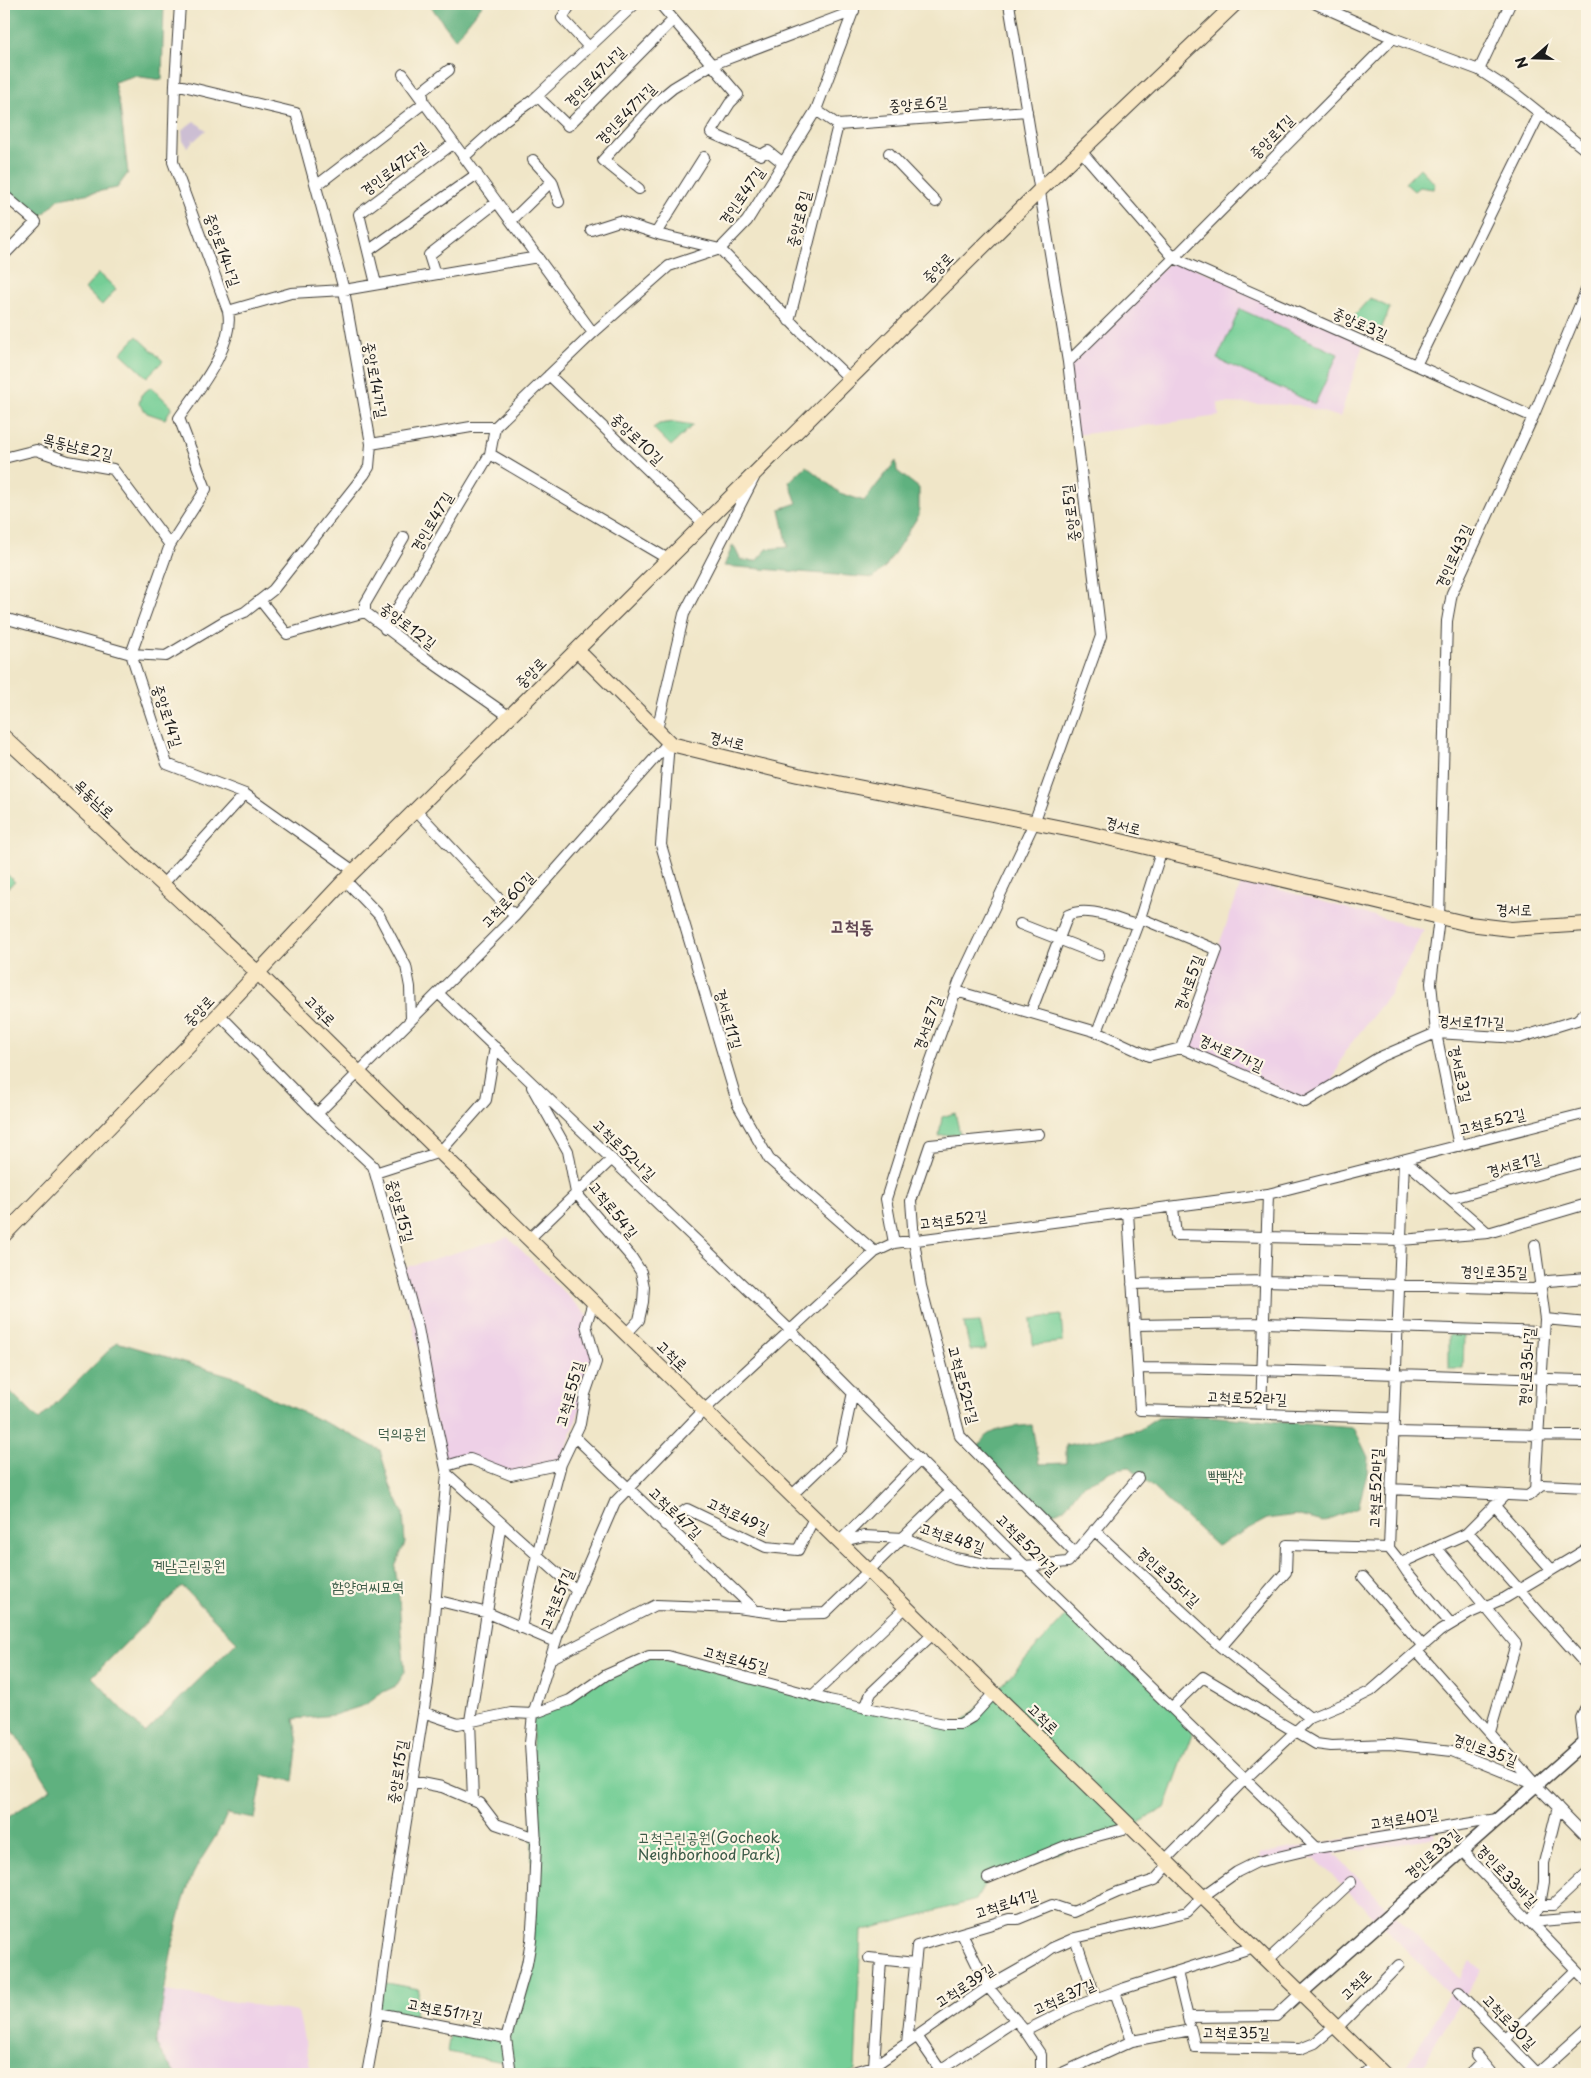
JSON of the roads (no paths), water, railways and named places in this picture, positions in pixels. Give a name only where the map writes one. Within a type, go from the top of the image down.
[{"type":"main road","name":"중앙로","points":[[4,1235],[350,876],[1040,190],[1234,4]]},
{"type":"main road","points":[[577,650],[670,743]]},
{"type":"main road","name":"목동남로","points":[[4,737],[258,972]]},
{"type":"main road","name":"경서로","points":[[670,743],[798,776],[1087,833],[1469,924],[1511,929],[1587,924]]},
{"type":"main road","name":"고척로","points":[[258,972],[529,1240],[1268,1960],[1336,2027],[1375,2071]]},
{"type":"street","name":"중앙로14나길","points":[[180,4],[173,162],[228,311],[291,293],[344,290]]},
{"type":"street","name":"경인로47나길","points":[[568,4],[569,7],[562,18],[589,47]]},
{"type":"street","name":"경인로47나길","points":[[464,157],[505,120],[537,96],[635,4]]},
{"type":"street","points":[[1009,4],[1040,190]]},
{"type":"street","points":[[1316,4],[1393,38],[1479,70],[1516,94],[1587,151]]},
{"type":"street","points":[[1479,70],[1510,4]]},
{"type":"street","points":[[663,5],[673,20],[738,95],[730,103],[711,133],[761,155],[768,151],[783,163]]},
{"type":"street","name":"경인로47가길","points":[[639,189],[603,160],[656,102],[673,88],[711,65],[855,7]]},
{"type":"street","name":"경인로47길","points":[[385,629],[490,454],[495,427],[593,333],[669,266],[720,249],[747,221],[816,110],[855,7]]},
{"type":"street","name":"경인로47나길","points":[[537,96],[568,126],[673,20]]},
{"type":"street","name":"중앙로1길","points":[[1174,258],[1393,38]]},
{"type":"street","points":[[424,102],[422,91],[449,70]]},
{"type":"street","points":[[403,74],[593,333]]},
{"type":"street","name":"중앙로14가길","points":[[131,654],[166,656],[226,620],[244,612],[273,590],[364,475],[369,467],[371,444],[344,290],[296,113],[175,84]]},
{"type":"street","points":[[316,186],[424,102]]},
{"type":"street","points":[[816,110],[838,125]]},
{"type":"street","name":"중앙로6길","points":[[838,125],[1027,112]]},
{"type":"street","points":[[1416,365],[1540,113]]},
{"type":"street","name":"중앙로8길","points":[[790,321],[838,125]]},
{"type":"street","name":"경인로47다길","points":[[376,284],[359,214],[454,143]]},
{"type":"street","name":"중앙로3길","points":[[1081,151],[1174,258],[1533,417]]},
{"type":"street","points":[[889,153],[936,202]]},
{"type":"street","points":[[656,233],[704,157]]},
{"type":"street","points":[[534,160],[552,181],[559,202]]},
{"type":"street","points":[[368,251],[477,174]]},
{"type":"street","points":[[511,221],[552,181]]},
{"type":"street","name":"중앙로5길","points":[[1034,823],[1101,636],[1068,362],[1040,190]]},
{"type":"street","points":[[4,195],[36,222],[4,255]]},
{"type":"street","points":[[435,274],[429,255],[497,202]]},
{"type":"street","points":[[590,230],[620,220],[656,233],[720,249],[850,379]]},
{"type":"street","points":[[344,290],[538,257]]},
{"type":"street","points":[[1068,362],[1174,258]]},
{"type":"street","name":"경인로43길","points":[[1439,918],[1446,621],[1452,593],[1533,417],[1587,288]]},
{"type":"street","points":[[1577,310],[1587,298]]},
{"type":"street","points":[[4,618],[131,654],[170,545],[206,489],[179,418],[217,363],[230,322],[228,311]]},
{"type":"street","name":"중앙로10길","points":[[549,375],[704,524]]},
{"type":"street","points":[[371,444],[471,426],[495,427]]},
{"type":"street","name":"목동남로2길","points":[[4,458],[36,450],[68,461],[113,468],[170,545]]},
{"type":"street","points":[[490,454],[668,559]]},
{"type":"street","points":[[657,730],[684,614],[758,470]]},
{"type":"street","points":[[366,612],[365,604],[404,537]]},
{"type":"street","name":"중앙로12길","points":[[260,600],[287,634],[366,612],[385,629],[510,716]]},
{"type":"street","name":"중앙로14길","points":[[131,654],[167,764],[245,794],[350,876],[379,914],[406,966],[410,987],[411,1019]]},
{"type":"street","name":"고척로60길","points":[[358,1072],[514,916],[670,743]]},
{"type":"street","name":"경서로11길","points":[[670,743],[662,845],[738,1105],[769,1159],[875,1252]]},
{"type":"street","points":[[162,885],[245,794]]},
{"type":"street","points":[[416,810],[514,916]]},
{"type":"street","name":"경서로7길","points":[[894,1243],[886,1199],[920,1091],[956,991],[1034,823]]},
{"type":"street","points":[[1097,1032],[1139,922],[1161,852]]},
{"type":"street","points":[[1030,1012],[1068,915],[1075,911],[1088,912],[1139,922]]},
{"type":"street","name":"경서로3길","points":[[1439,918],[1431,983],[1436,1033],[1459,1146]]},
{"type":"street","name":"경서로5길","points":[[1139,922],[1217,950],[1182,1048]]},
{"type":"street","points":[[1020,924],[1099,955]]},
{"type":"street","name":"경서로7가길","points":[[956,991],[1097,1032],[1148,1056],[1182,1048],[1305,1102]]},
{"type":"street","name":"고척로52나길","points":[[438,993],[790,1330]]},
{"type":"street","name":"경서로1가길","points":[[1305,1102],[1378,1058],[1436,1033],[1519,1038],[1577,1020],[1587,1011]]},
{"type":"street","name":"중앙로15길","points":[[219,1014],[317,1114],[373,1166],[418,1328],[446,1470],[436,1600],[423,1712],[389,1928],[378,2013],[367,2074]]},
{"type":"street","points":[[375,1174],[440,1152],[486,1100],[496,1047]]},
{"type":"street","points":[[317,1114],[358,1072]]},
{"type":"street","name":"고척로54길","points":[[525,1076],[568,1151],[576,1193],[632,1258],[641,1272],[644,1287],[639,1320],[626,1334]]},
{"type":"street","name":"고척로52길","points":[[704,1410],[875,1252],[894,1243],[1268,1194],[1587,1113]]},
{"type":"street","name":"고척로52다길","points":[[1039,1134],[930,1144],[911,1201],[914,1240],[921,1286],[960,1436],[1075,1553]]},
{"type":"street","points":[[529,1240],[612,1159]]},
{"type":"street","points":[[1404,1160],[1488,1233]]},
{"type":"street","name":"고척로52마길","points":[[1222,1647],[1286,1572],[1287,1545],[1388,1548],[1404,1160]]},
{"type":"street","name":"경서로1길","points":[[1448,1199],[1587,1161]]},
{"type":"street","points":[[1262,1413],[1268,1194]]},
{"type":"street","points":[[1173,1207],[1176,1235],[1401,1240],[1488,1233],[1587,1204]]},
{"type":"street","name":"고척로52라길","points":[[1128,1212],[1140,1410],[1394,1418]]},
{"type":"street","name":"경인로35나길","points":[[1534,1491],[1545,1319],[1535,1245]]},
{"type":"street","name":"경인로35길","points":[[1399,1285],[1534,1288],[1548,1281],[1587,1278]]},
{"type":"street","points":[[1132,1284],[1265,1281],[1399,1285]]},
{"type":"street","name":"고척로55길","points":[[521,1628],[537,1555],[561,1464],[580,1424],[585,1394],[596,1362],[586,1324],[593,1302]]},
{"type":"street","points":[[1545,1319],[1587,1323]]},
{"type":"street","points":[[1135,1325],[1264,1323],[1544,1332]]},
{"type":"street","name":"고척로52가길","points":[[790,1330],[1025,1566],[1245,1778]]},
{"type":"street","name":"고척로52라길","points":[[1138,1368],[1263,1369],[1395,1375]]},
{"type":"street","points":[[1395,1375],[1587,1380]]},
{"type":"street","points":[[792,1496],[841,1448],[853,1392]]},
{"type":"street","name":"고척로51길","points":[[512,2074],[506,2038],[531,1941],[536,1838],[530,1744],[533,1714],[555,1642],[615,1502],[704,1410]]},
{"type":"street","points":[[1393,1432],[1587,1436]]},
{"type":"street","name":"고척로47길","points":[[574,1436],[755,1610]]},
{"type":"street","points":[[561,1464],[511,1475],[470,1459],[446,1470],[577,1591]]},
{"type":"street","points":[[839,1542],[920,1460]]},
{"type":"street","name":"고척로48길","points":[[839,1542],[864,1536],[904,1538],[955,1558],[991,1565],[1025,1566],[1068,1562],[1138,1478]]},
{"type":"street","points":[[1391,1490],[1528,1496],[1542,1485],[1587,1487]]},
{"type":"street","points":[[550,1659],[656,1605],[737,1608],[782,1614],[825,1613],[870,1572],[951,1491]]},
{"type":"street","points":[[1401,1563],[1468,1532],[1505,1494]]},
{"type":"street","points":[[1494,1505],[1552,1570]]},
{"type":"street","name":"고척로49길","points":[[665,1525],[687,1508],[766,1547],[798,1550],[814,1518]]},
{"type":"street","points":[[473,1800],[470,1721],[502,1522]]},
{"type":"street","name":"경인로35다길","points":[[1094,1530],[1222,1647],[1310,1718]]},
{"type":"street","points":[[1468,1532],[1587,1666]]},
{"type":"street","points":[[1388,1548],[1451,1624]]},
{"type":"street","name":"경인로35길","points":[[1436,1548],[1516,1644],[1490,1732]]},
{"type":"street","points":[[1167,1862],[1245,1778],[1310,1718],[1371,1691],[1440,1631],[1519,1590],[1587,1551]]},
{"type":"street","name":"경인로35길","points":[[1363,1577],[1420,1649],[1536,1785]]},
{"type":"street","points":[[436,1600],[488,1613],[555,1642]]},
{"type":"street","points":[[812,1696],[906,1607]]},
{"type":"street","points":[[865,1708],[871,1693],[933,1634]]},
{"type":"street","name":"고척로45길","points":[[423,1712],[458,1724],[511,1713],[533,1714],[570,1700],[606,1675],[649,1656],[668,1656],[812,1696],[944,1724],[960,1724],[972,1717],[994,1693]]},
{"type":"street","name":"경인로35길","points":[[1172,1707],[1203,1676],[1316,1744],[1331,1746],[1390,1744],[1452,1752],[1536,1785]]},
{"type":"street","points":[[1586,1742],[1581,1718],[1587,1706]]},
{"type":"street","name":"경인로33길","points":[[1301,1993],[1586,1742]]},
{"type":"street","points":[[1245,1778],[1316,1848]]},
{"type":"street","points":[[412,1781],[442,1787],[480,1803],[496,1824],[536,1838]]},
{"type":"street","points":[[1536,1785],[1587,1837]]},
{"type":"street","points":[[1540,1905],[1544,1882],[1544,1863],[1558,1807]]},
{"type":"street","name":"고척로40길","points":[[1202,1897],[1237,1872],[1258,1862],[1316,1848],[1498,1819]]},
{"type":"street","points":[[988,1878],[1075,1842],[1131,1827]]},
{"type":"street","name":"경인로33바길","points":[[1462,1851],[1587,1981]]},
{"type":"street","name":"고척로41길","points":[[907,2043],[916,1946],[1009,1919],[1018,1919],[1052,1905],[1073,1912],[1118,1892],[1155,1880],[1167,1862]]},
{"type":"street","name":"경인로33바길","points":[[1530,1922],[1540,1905],[1553,1905],[1587,1873]]},
{"type":"street","points":[[1268,1960],[1351,1882]]},
{"type":"street","name":"고척로39길","points":[[846,2074],[877,2070],[917,2036],[988,1987],[1034,1962],[1052,1948],[1075,1938],[1187,1912],[1202,1897]]},
{"type":"street","points":[[1530,1922],[1587,1917]]},
{"type":"street","points":[[962,1934],[988,1987],[1026,2031],[1041,2055],[1039,2074]]},
{"type":"street","points":[[1075,1938],[1096,1999]]},
{"type":"street","name":"고척로37길","points":[[1026,2031],[1071,2008],[1254,1947]]},
{"type":"street","points":[[869,1958],[915,1963]]},
{"type":"street","points":[[877,2070],[881,1960]]},
{"type":"street","name":"고척로","points":[[1336,2027],[1399,1965]]},
{"type":"street","points":[[1505,2039],[1576,1970]]},
{"type":"street","points":[[1177,1972],[1191,2030]]},
{"type":"street","name":"고척로37길","points":[[1115,1992],[1132,2041]]},
{"type":"street","name":"고척로30길","points":[[1459,1992],[1538,2074],[1587,2029]]},
{"type":"street","points":[[1188,2017],[1276,2016],[1301,1993]]},
{"type":"street","name":"고척로51가길","points":[[378,2013],[506,2038]]},
{"type":"street","points":[[917,2036],[942,2072],[1016,2020]]},
{"type":"street","name":"고척로35길","points":[[1060,2074],[1132,2041],[1191,2030],[1195,2047],[1300,2049],[1315,2043],[1336,2027]]},
{"type":"street","points":[[1469,2074],[1479,2059],[1492,2074]]},
{"type":"district","name":"고척동","points":[[852,927]]},
{"type":"park label","name":"덕의공원","points":[[402,1434]]},
{"type":"park label","name":"빡빡산","points":[[1226,1476]]},
{"type":"park label","name":"계남근린공원","points":[[189,1566]]},
{"type":"park label","name":"함양여씨묘역","points":[[368,1587]]},
{"type":"park label","name":"고척근린공원(Gocheok Neighborhood Park)","points":[[709,1846]]}]
